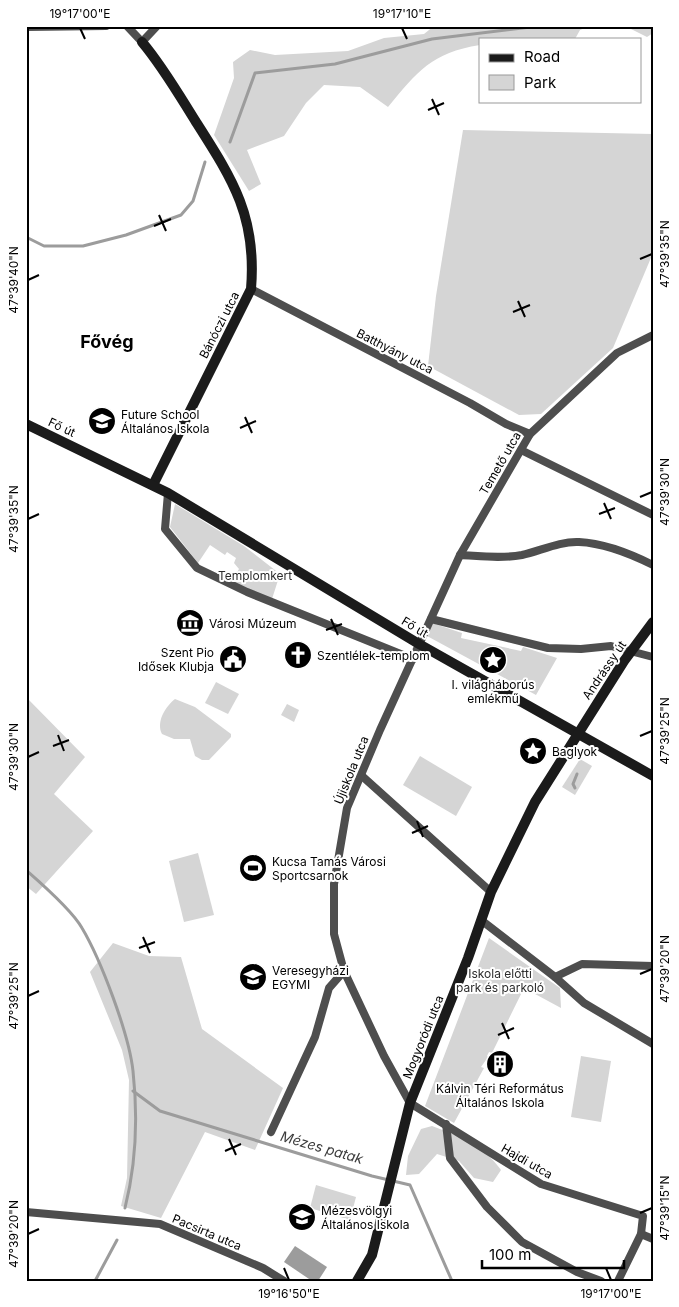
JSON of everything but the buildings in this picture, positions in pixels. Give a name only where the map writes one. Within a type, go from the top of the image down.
[{"type":"main road","name":"Bánóczi utca","points":[[142,42],[161,65],[221,158],[241,198],[246,218],[252,268],[251,289],[153,485]]},
{"type":"main road","name":"Fő út","points":[[26,424],[153,485],[419,644],[653,776]]},
{"type":"main road","name":"Andrássy út","points":[[578,732],[629,653],[653,622]]},
{"type":"main road","name":"Mogyoródi utca","points":[[358,1281],[372,1255],[410,1103],[482,920],[491,892],[535,802],[578,732]]},
{"type":"street","points":[[26,27],[106,26]]},
{"type":"street","points":[[128,26],[142,42],[157,26]]},
{"type":"street","name":"Batthyány utca","points":[[251,289],[470,403],[506,424],[530,434]]},
{"type":"street","name":"Temető utca","points":[[419,644],[460,555],[530,434],[617,353],[653,335]]},
{"type":"street","points":[[521,450],[653,515]]},
{"type":"street","points":[[168,494],[165,529],[197,568],[247,592],[414,659]]},
{"type":"street","points":[[460,555],[495,557],[521,555],[578,542],[628,554],[653,565]]},
{"type":"street","points":[[430,619],[548,648],[581,649],[611,646],[629,653],[653,657]]},
{"type":"street","name":"Újiskola utca","points":[[410,1103],[384,1056],[344,971],[334,934],[334,884],[347,808],[419,644]]},
{"type":"street","points":[[362,776],[491,892]]},
{"type":"street","points":[[482,920],[555,977],[584,1003],[653,1044]]},
{"type":"street","points":[[555,977],[582,964],[653,966]]},
{"type":"street","points":[[271,1132],[314,1037],[329,988],[344,971]]},
{"type":"street","name":"Hajdi utca","points":[[410,1103],[541,1184],[643,1216],[641,1234]]},
{"type":"street","points":[[446,1124],[450,1158],[487,1207],[522,1242],[576,1272],[601,1281]]},
{"type":"street","name":"Pacsirta utca","points":[[26,1212],[160,1224],[263,1268],[284,1281]]},
{"type":"street","points":[[618,1281],[641,1234],[653,1239]]},
{"type":"green space","points":[[434,26],[589,26],[580,30],[576,38],[479,38],[479,45],[449,53],[427,65],[408,83],[388,107],[360,87],[324,85],[306,103],[284,136],[247,150],[261,184],[249,191],[214,135],[234,78],[233,62],[250,50],[275,55],[348,51],[384,38],[424,34]]},
{"type":"green space","points":[[625,26],[653,26],[653,33],[647,37]]},
{"type":"green space","points":[[463,130],[653,134],[653,253],[613,348],[541,414],[519,415],[428,366],[436,296]]},
{"type":"green space","name":"Templomkert","points":[[175,504],[244,546],[280,574],[272,599],[231,582],[239,569],[234,563],[236,558],[227,552],[225,555],[210,545],[198,563],[170,527]]},
{"type":"green space","points":[[432,623],[462,633],[461,638],[521,651],[523,647],[557,658],[536,695],[427,636]]},
{"type":"green space","points":[[216,682],[239,694],[228,714],[205,703]]},
{"type":"green space","points":[[26,697],[85,757],[54,794],[93,831],[36,894],[26,886]]},
{"type":"green space","points":[[175,699],[195,707],[231,734],[231,737],[209,760],[202,760],[195,756],[190,739],[174,739],[162,734],[160,725],[162,715]]},
{"type":"green space","points":[[287,704],[299,710],[294,722],[281,715]]},
{"type":"green space","points":[[420,756],[472,787],[456,816],[403,785]]},
{"type":"green space","points":[[580,759],[592,766],[575,795],[562,787]]},
{"type":"green space","points":[[198,853],[214,915],[184,922],[169,861]]},
{"type":"green space","name":"Iskola előtti park és parkoló","points":[[489,938],[560,988],[561,1008],[524,988],[492,1053],[489,1052],[481,1067],[484,1068],[454,1123],[425,1106]]},
{"type":"green space","points":[[113,943],[149,956],[181,957],[202,1029],[283,1088],[255,1150],[205,1132],[161,1218],[121,1206],[127,1178],[129,1080],[122,1050],[90,972]]},
{"type":"green space","points":[[581,1056],[611,1061],[601,1122],[571,1117]]},
{"type":"green space","points":[[432,1126],[470,1142],[494,1161],[501,1170],[493,1182],[474,1178],[459,1161],[437,1154],[419,1174],[406,1175],[408,1156],[421,1129]]},
{"type":"green space","points":[[316,1185],[356,1197],[350,1220],[310,1208]]},
{"type":"shaded area","points":[[295,1246],[327,1267],[318,1281],[312,1281],[284,1262]]},
{"type":"waterway","points":[[230,142],[255,73],[335,64],[432,39],[539,26]]},
{"type":"waterway","points":[[26,237],[44,246],[83,246],[126,235],[181,215],[193,201],[205,162]]},
{"type":"waterway","points":[[575,788],[573,784],[577,774]]},
{"type":"waterway","points":[[26,870],[64,905],[82,928],[105,978],[126,1038],[133,1071],[136,1123],[132,1175],[125,1208]]},
{"type":"waterway","name":"Mézes patak","points":[[133,1091],[160,1111],[372,1176],[410,1185],[452,1281]]},
{"type":"waterway","points":[[95,1281],[117,1240]]},
{"type":"place","name":"Future School Általános Iskola","points":[[102,421]]},
{"type":"place","name":"Városi Múzeum","points":[[190,623]]},
{"type":"place","name":"Szentlélek-templom","points":[[298,655]]},
{"type":"place","name":"Szent Pio Idősek Klubja","points":[[233,659]]},
{"type":"place","name":"I. világháborús emlékmű","points":[[493,660]]},
{"type":"place","name":"Baglyok","points":[[533,751]]},
{"type":"place","name":"Kucsa Tamás Városi Sportcsarnok","points":[[253,868]]},
{"type":"place","name":"Veresegyházi EGYMI","points":[[253,977]]},
{"type":"place","name":"Kálvin Téri Református Általános Iskola","points":[[500,1064]]},
{"type":"place","name":"Mézesvölgyi Általános Iskola","points":[[302,1217]]},
{"type":"district","name":"Fővég","points":[[107,341]]}]
